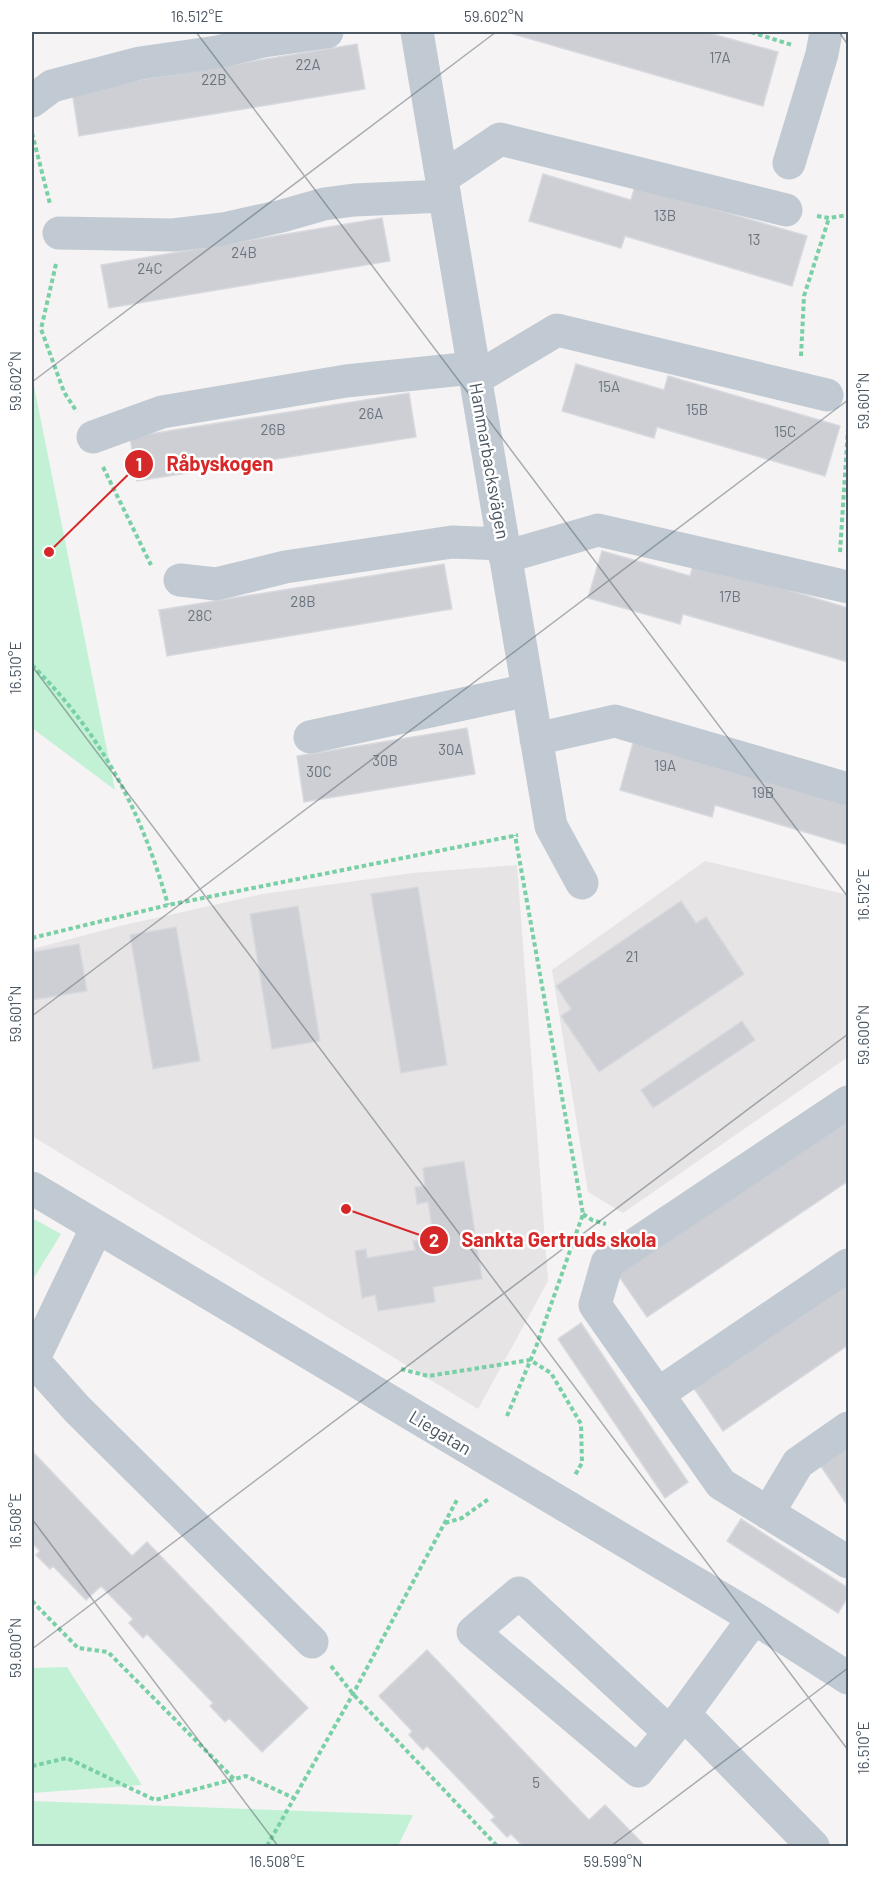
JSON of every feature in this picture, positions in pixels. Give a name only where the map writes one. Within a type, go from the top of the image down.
[{"type":"street","points":[[32,101],[52,86],[140,63],[327,32]]},
{"type":"street","name":"Hammarbacksvägen","points":[[417,32],[550,826],[582,884]]},
{"type":"street","points":[[789,163],[824,43]]},
{"type":"street","points":[[59,234],[173,235],[223,229],[324,204],[443,187],[500,139],[786,210]]},
{"type":"street","points":[[93,437],[162,412],[346,381],[474,374],[557,330],[827,395]]},
{"type":"street","points":[[180,580],[216,584],[285,567],[452,542],[504,551],[598,530],[844,573]]},
{"type":"street","points":[[310,737],[528,690]]},
{"type":"street","points":[[536,739],[615,721],[849,789]]},
{"type":"street","points":[[849,1102],[607,1263],[595,1305],[721,1484],[849,1562]]},
{"type":"street","name":"Liegatan","points":[[32,1188],[559,1503],[846,1671]]},
{"type":"street","points":[[97,1227],[33,1360],[76,1409],[312,1642]]},
{"type":"street","points":[[658,1394],[849,1265]]},
{"type":"street","points":[[768,1513],[798,1463],[849,1428]]},
{"type":"street","points":[[754,1618],[676,1723],[638,1771],[472,1632],[519,1593],[676,1723],[813,1846]]},
{"type":"path","points":[[751,32],[824,43]]},
{"type":"path","points":[[32,132],[59,234],[56,274],[41,329],[64,392],[93,437],[99,458],[151,565],[180,580]]},
{"type":"path","points":[[827,395],[800,355],[804,296],[829,218]]},
{"type":"path","points":[[844,573],[849,429]]},
{"type":"path","points":[[32,665],[80,718],[105,754],[144,831],[168,905]]},
{"type":"path","points":[[32,938],[168,905],[515,836],[550,826]]},
{"type":"path","points":[[507,1416],[530,1360],[583,1214],[515,836]]},
{"type":"path","points":[[400,1369],[428,1376],[530,1360],[551,1373],[581,1424],[582,1463],[559,1503]]},
{"type":"path","points":[[444,1523],[462,1518],[497,1493]]},
{"type":"path","points":[[267,1846],[353,1694],[458,1498]]},
{"type":"path","points":[[32,1601],[78,1648],[108,1652],[234,1779]]},
{"type":"path","points":[[353,1694],[497,1846]]},
{"type":"path","points":[[32,1766],[67,1758],[155,1800],[246,1776],[294,1798]]},
{"type":"shaded area","points":[[705,861],[848,895],[848,1057],[623,1213],[588,1192],[552,970]]},
{"type":"shaded area","points":[[517,865],[548,1281],[478,1409],[32,1136],[32,949],[120,926],[263,894],[413,873]]},
{"type":"green space","points":[[32,376],[115,790],[32,728]]},
{"type":"green space","points":[[32,1218],[61,1234],[32,1281]]},
{"type":"green space","points":[[67,1667],[142,1785],[32,1793],[32,1668]]},
{"type":"green space","points":[[32,1801],[413,1815],[398,1846],[32,1846]]},
{"type":"building","points":[[506,32],[705,32],[778,52],[763,106]]},
{"type":"building","points":[[357,44],[365,89],[79,136],[72,91]]},
{"type":"building","points":[[543,174],[631,200],[635,186],[807,236],[792,286],[625,236],[621,248],[529,221]]},
{"type":"building","points":[[382,218],[390,261],[109,308],[101,265]]},
{"type":"building","points":[[576,364],[664,390],[668,376],[840,426],[825,476],[657,427],[654,438],[562,411]]},
{"type":"building","points":[[409,393],[416,437],[137,481],[130,437]]},
{"type":"building","points":[[602,551],[690,576],[694,562],[848,608],[848,662],[683,614],[680,624],[588,598]]},
{"type":"building","points":[[444,564],[452,609],[167,656],[159,610]]},
{"type":"building","points":[[467,728],[475,774],[304,802],[297,756]]},
{"type":"building","points":[[633,743],[848,790],[848,845],[715,805],[712,817],[620,790]]},
{"type":"building","points":[[418,887],[447,1065],[401,1073],[371,894]]},
{"type":"building","points":[[681,901],[696,923],[706,917],[744,974],[599,1072],[561,1016],[571,1009],[556,986]]},
{"type":"building","points":[[298,906],[320,1041],[272,1049],[250,914]]},
{"type":"building","points":[[176,927],[200,1061],[153,1069],[130,935]]},
{"type":"building","points":[[79,944],[87,991],[32,1000],[32,952]]},
{"type":"building","points":[[742,1021],[755,1040],[653,1108],[641,1090]]},
{"type":"building","points":[[848,1114],[848,1181],[647,1317],[616,1272]]},
{"type":"building","points":[[464,1161],[482,1279],[433,1287],[435,1302],[378,1311],[375,1295],[362,1298],[355,1251],[366,1249],[367,1258],[415,1250],[413,1241],[426,1240],[428,1248],[435,1247],[428,1202],[417,1204],[415,1187],[425,1186],[423,1168]]},
{"type":"building","points":[[848,1278],[848,1345],[723,1431],[691,1384]]},
{"type":"building","points":[[581,1323],[688,1482],[665,1498],[558,1339]]},
{"type":"building","points":[[848,1442],[848,1506],[818,1462]]},
{"type":"building","points":[[32,1451],[132,1556],[147,1542],[308,1708],[262,1752],[229,1718],[225,1722],[210,1706],[213,1703],[147,1634],[143,1638],[129,1623],[133,1619],[101,1586],[86,1600],[53,1566],[50,1569],[36,1555],[40,1551],[32,1543]]},
{"type":"building","points":[[741,1519],[848,1588],[848,1597],[838,1613],[727,1541]]},
{"type":"building","points":[[427,1650],[589,1820],[605,1805],[645,1846],[523,1846],[511,1834],[507,1837],[491,1820],[495,1817],[427,1746],[423,1750],[409,1735],[412,1731],[379,1696]]},
{"type":"place","name":"Råbyskogen","points":[[49,552]]},
{"type":"place","name":"Sankta Gertruds skola","points":[[346,1209]]}]
